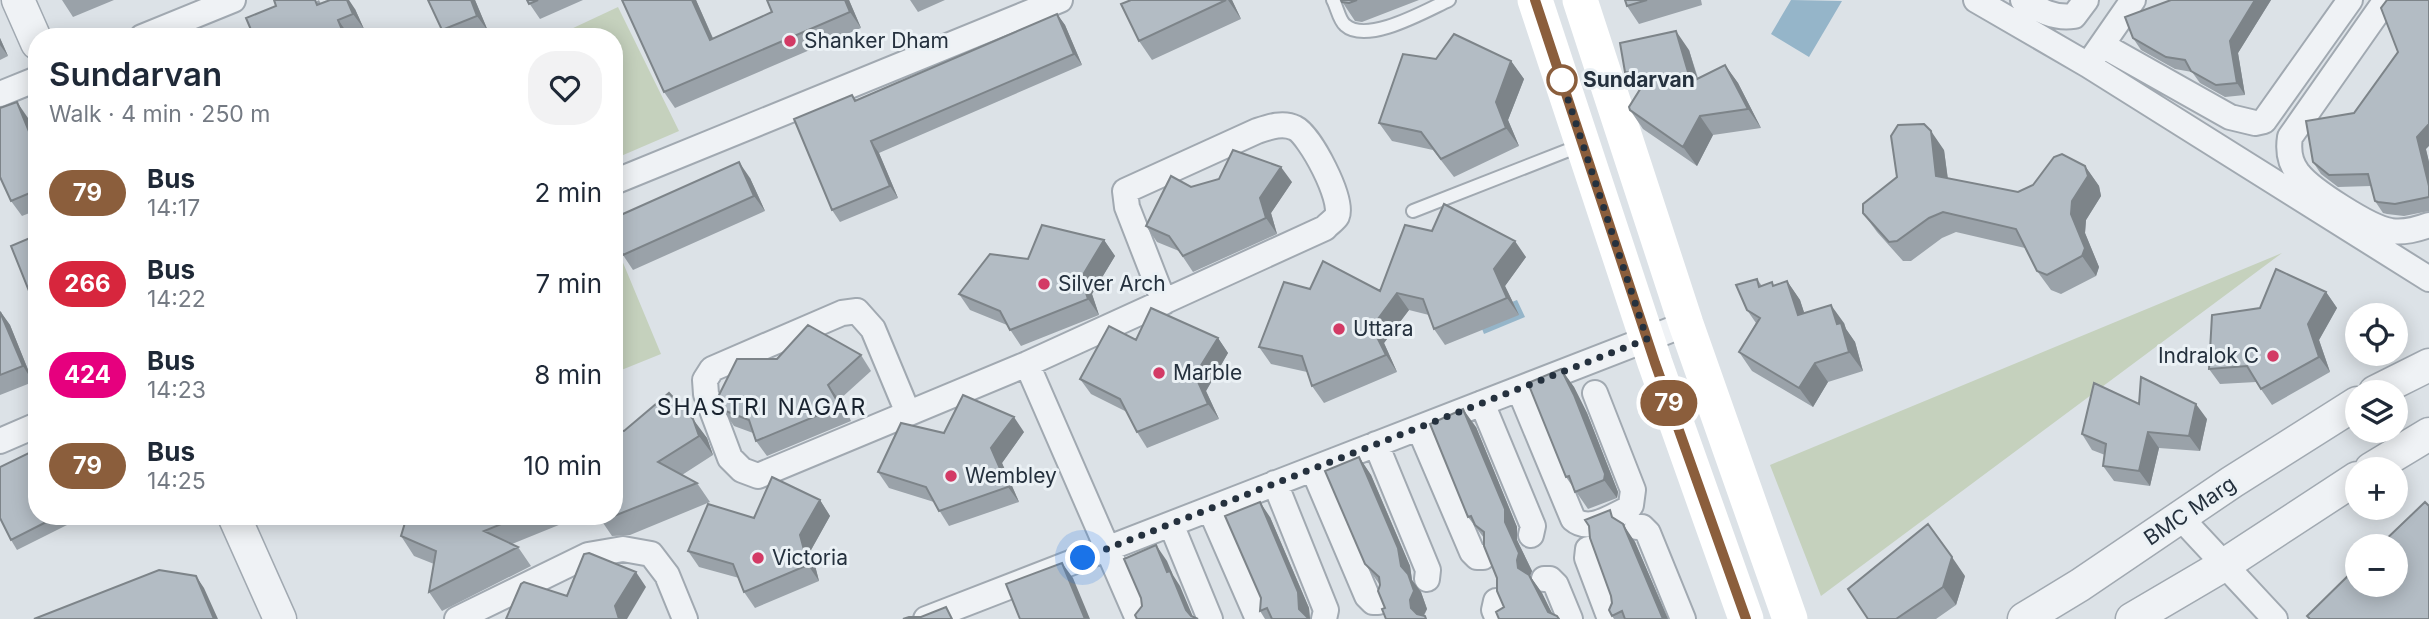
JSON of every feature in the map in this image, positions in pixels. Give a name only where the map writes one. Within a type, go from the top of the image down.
[{"type":"main road","points":[[1535,0],[1647,339],[1746,619]]},
{"type":"main road","points":[[1580,0],[1686,324],[1790,619]]},
{"type":"street","points":[[18,0],[30,28]]},
{"type":"street","points":[[164,28],[233,0]]},
{"type":"street","points":[[623,178],[1060,0]]},
{"type":"street","points":[[1976,0],[2230,117],[2255,123],[2264,121],[2350,0]]},
{"type":"street","points":[[2024,0],[2048,15],[2065,18],[2074,16],[2086,0]]},
{"type":"street","points":[[2095,55],[2133,0]]},
{"type":"street","points":[[2386,0],[2290,137],[2288,151],[2297,173],[2320,194],[2368,222],[2391,231],[2415,230],[2429,225]]},
{"type":"street","points":[[2095,55],[2428,278]]},
{"type":"street","points":[[0,94],[28,83]]},
{"type":"street","points":[[908,413],[873,329],[857,311],[842,313],[712,369],[705,380],[706,394],[730,457],[742,470],[758,476],[1027,364],[1164,302],[1325,228],[1337,216],[1338,203],[1334,190],[1299,130],[1289,126],[1275,126],[1257,131],[1125,191],[1127,207],[1164,302]]},
{"type":"street","points":[[926,619],[1686,324]]},
{"type":"street","points":[[1027,364],[1138,619]]},
{"type":"street","points":[[2399,380],[2429,365]]},
{"type":"street","points":[[1519,389],[1573,519],[1588,527],[1628,509],[1633,497],[1633,490],[1595,393]]},
{"type":"street","points":[[1482,403],[1533,526],[1531,535]]},
{"type":"street","name":"BMC Marg","points":[[2024,619],[2345,411]]},
{"type":"street","points":[[1419,428],[1472,552],[1477,557],[1483,557]]},
{"type":"street","points":[[0,441],[28,429]]},
{"type":"street","points":[[2391,457],[2429,434]]},
{"type":"street","points":[[1376,444],[1428,570],[1426,579]]},
{"type":"street","points":[[1313,469],[1367,596],[1373,602],[1378,601]]},
{"type":"street","points":[[1275,483],[1326,610],[1324,619]]},
{"type":"street","points":[[2132,619],[2224,565],[2345,486]]},
{"type":"street","points":[[1210,509],[1258,619]]},
{"type":"street","points":[[2180,517],[2275,619]]},
{"type":"street","points":[[1171,524],[1210,619]]},
{"type":"street","points":[[238,525],[280,619]]},
{"type":"street","points":[[1637,527],[1643,527],[1648,533],[1683,619]]},
{"type":"street","points":[[457,619],[588,555],[623,549],[651,554],[667,575],[685,619]]},
{"type":"street","points":[[1588,549],[1587,558],[1610,619]]},
{"type":"street","points":[[1544,579],[1550,579],[1556,585],[1570,619]]},
{"type":"lane","points":[[1334,0],[1344,24],[1353,30],[1371,32],[1449,0]]},
{"type":"lane","points":[[1413,211],[1583,145]]},
{"type":"green space","points":[[618,7],[679,131],[623,155],[623,28],[573,28]]},
{"type":"green space","points":[[2282,253],[1821,596],[1770,465]]},
{"type":"green space","points":[[623,263],[661,354],[623,369]]},
{"type":"water","points":[[1791,0],[1842,1],[1809,57],[1771,34]]},
{"type":"water","points":[[1517,300],[1525,317],[1484,334],[1477,316]]},
{"type":"building","points":[[274,0],[315,0],[317,5],[330,0],[347,0],[353,14],[338,20],[341,28],[250,28],[246,18],[276,6]]},
{"type":"building","points":[[428,0],[471,0],[477,16],[441,28]]},
{"type":"building","name":"Shanker Dham","points":[[622,0],[692,0],[710,40],[772,12],[767,0],[845,0],[850,12],[664,92]]},
{"type":"building","points":[[1131,0],[1226,0],[1139,41],[1121,4]]},
{"type":"building","points":[[1625,0],[1647,0],[1627,6]]},
{"type":"building","points":[[2171,0],[2255,0],[2230,41],[2237,83],[2216,85],[2191,71],[2185,60],[2166,57],[2133,38],[2125,17]]},
{"type":"building","points":[[2387,0],[2429,0],[2429,124],[2417,137],[2429,186],[2429,197],[2395,204],[2375,201],[2368,174],[2329,175],[2313,162],[2306,121],[2354,113],[2398,52],[2381,8]]},
{"type":"building","points":[[1057,14],[1074,54],[871,141],[890,186],[832,210],[794,119],[852,95],[855,101]]},
{"type":"building","points":[[1676,31],[1691,82],[1725,65],[1748,109],[1700,116],[1683,147],[1630,110],[1629,107],[1649,75],[1625,72],[1620,43]]},
{"type":"building","points":[[1454,34],[1511,61],[1496,102],[1506,128],[1441,159],[1421,132],[1379,123],[1403,54],[1436,59]]},
{"type":"building","points":[[17,102],[28,129],[28,194],[11,201],[0,177],[0,108]]},
{"type":"building","points":[[1924,124],[1931,131],[1936,176],[2018,192],[2033,185],[2054,157],[2062,154],[2085,166],[2088,176],[2072,201],[2071,214],[2085,248],[2082,256],[2047,275],[2037,271],[2016,229],[1943,212],[1929,218],[1897,241],[1889,242],[1863,213],[1863,204],[1897,177],[1891,136],[1898,125]]},
{"type":"building","points":[[1233,150],[1281,167],[1260,198],[1266,218],[1183,256],[1169,236],[1146,226],[1171,176],[1191,187],[1219,179]]},
{"type":"building","points":[[739,162],[754,196],[623,255],[623,214]]},
{"type":"building","points":[[1444,204],[1515,241],[1494,269],[1507,298],[1434,329],[1423,299],[1397,293],[1372,327],[1386,355],[1312,386],[1302,356],[1259,347],[1284,282],[1310,289],[1323,261],[1380,291],[1405,225],[1432,231]]},
{"type":"building","name":"Silver Arch","points":[[1042,225],[1104,240],[1081,278],[1088,299],[1010,330],[1000,311],[959,294],[990,254],[1028,259]]},
{"type":"building","points":[[28,239],[28,288],[11,246]]},
{"type":"building","name":"Indralok C","points":[[2276,269],[2326,292],[2308,324],[2319,357],[2261,389],[2247,366],[2209,369],[2212,315],[2260,308]]},
{"type":"building","points":[[1757,279],[1759,287],[1772,282],[1773,286],[1787,281],[1798,315],[1831,305],[1837,324],[1841,323],[1849,352],[1815,363],[1799,388],[1739,352],[1760,318],[1747,310],[1736,285]]},
{"type":"building","name":"Marble","points":[[1151,308],[1218,338],[1195,375],[1208,404],[1137,432],[1120,399],[1080,379],[1109,326],[1136,340]]},
{"type":"building","points":[[0,312],[23,366],[0,375]]},
{"type":"building","points":[[808,325],[861,355],[828,385],[840,406],[756,441],[749,420],[723,410],[718,397],[737,359],[777,359]]},
{"type":"building","points":[[1561,369],[1605,474],[1604,480],[1575,492],[1569,476],[1566,477],[1528,383]]},
{"type":"building","points":[[2141,377],[2196,404],[2189,436],[2148,432],[2139,471],[2103,466],[2106,444],[2082,434],[2094,383],[2139,404]]},
{"type":"building","points":[[669,393],[693,419],[699,436],[658,462],[697,483],[623,512],[624,431]]},
{"type":"building","name":"Wembley","points":[[963,395],[1014,417],[991,448],[1008,487],[939,511],[926,487],[878,472],[901,423],[944,433]]},
{"type":"building","points":[[1463,409],[1505,509],[1505,522],[1519,553],[1518,568],[1529,575],[1548,612],[1559,619],[1499,619],[1496,612],[1504,607],[1497,591],[1497,578],[1484,546],[1484,532],[1475,525],[1471,516],[1468,517],[1430,424]]},
{"type":"building","points":[[28,453],[28,525],[40,525],[11,540],[0,518],[0,467]]},
{"type":"building","points":[[1359,457],[1398,548],[1401,566],[1408,574],[1414,591],[1410,600],[1411,608],[1426,619],[1386,619],[1378,591],[1379,577],[1365,564],[1325,471]]},
{"type":"building","name":"Victoria","points":[[772,477],[820,500],[800,535],[808,565],[744,592],[733,564],[688,551],[708,504],[754,518]]},
{"type":"building","points":[[1260,502],[1298,592],[1299,609],[1309,619],[1272,619],[1267,608],[1260,611],[1261,598],[1225,516]]},
{"type":"building","points":[[2425,502],[2429,506],[2429,619],[2310,619],[2307,616],[2345,579],[2345,597],[2408,597],[2408,534],[2392,534]]},
{"type":"building","points":[[1610,510],[1612,517],[1623,524],[1663,619],[1625,619],[1622,611],[1612,616],[1609,610],[1611,596],[1585,520]]},
{"type":"building","points":[[1928,524],[1952,557],[1943,587],[1896,619],[1868,619],[1848,589]]},
{"type":"building","points":[[404,525],[499,525],[484,531],[518,547],[429,592],[436,551],[401,536]]},
{"type":"building","points":[[1156,545],[1186,610],[1198,619],[1137,619],[1135,615],[1142,606],[1141,598],[1124,559]]},
{"type":"building","points":[[589,553],[636,572],[615,606],[619,619],[506,619],[524,582],[567,596],[584,554]]},
{"type":"building","points":[[1062,563],[1085,619],[1020,619],[1006,584]]},
{"type":"building","points":[[159,570],[196,576],[214,619],[34,619]]},
{"type":"building","points":[[946,607],[952,619],[903,619],[921,617]]},
{"type":"bus line","name":"79","points":[[1535,0],[1655,363],[1746,619]]},
{"type":"place","name":"Shanker Dham","points":[[790,41]]},
{"type":"place","name":"Sundarvan","points":[[1562,80]]},
{"type":"place","name":"Silver Arch","points":[[1044,284]]},
{"type":"place","name":"Uttara","points":[[1339,329]]},
{"type":"place","name":"Indralok C","points":[[2273,356]]},
{"type":"place","name":"Marble","points":[[1159,373]]},
{"type":"place","name":"Wembley","points":[[951,476]]},
{"type":"place","name":"Victoria","points":[[758,558]]},
{"type":"district","name":"SHASTRI NAGAR","points":[[762,407]]},
{"type":"route","points":[[1083,558],[1647,339],[1559,72],[1562,80]]}]
